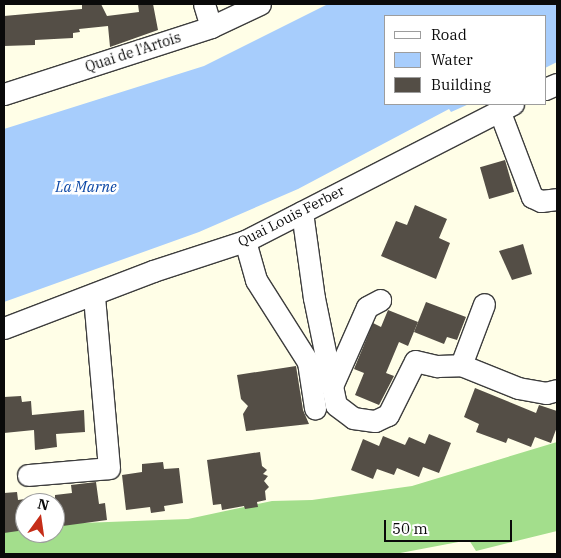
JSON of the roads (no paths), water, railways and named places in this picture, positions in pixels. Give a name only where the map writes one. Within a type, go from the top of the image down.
[{"type":"street","points":[[204,4],[211,26]]},
{"type":"street","name":"Quai de l'Artois","points":[[4,94],[211,26],[260,4]]},
{"type":"street","points":[[506,107],[532,197],[541,201],[557,198]]},
{"type":"street","name":"Quai Louis Ferber","points":[[4,328],[94,295],[152,271],[244,242],[506,107]]},
{"type":"street","points":[[302,212],[314,298],[336,406],[353,418],[375,421],[388,415],[416,361],[437,366],[460,366],[518,388],[546,394],[557,390]]},
{"type":"street","points":[[244,242],[256,280],[308,362],[315,408]]},
{"type":"street","points":[[28,475],[109,468],[94,295]]},
{"type":"street","points":[[332,386],[367,307],[380,300]]},
{"type":"street","points":[[460,366],[484,304]]},
{"type":"water","name":"La Marne","points":[[328,4],[557,4],[557,62],[546,68],[546,15],[384,15],[384,105],[467,105],[451,112],[449,109],[298,189],[199,232],[4,302],[4,129],[204,66]]}]
